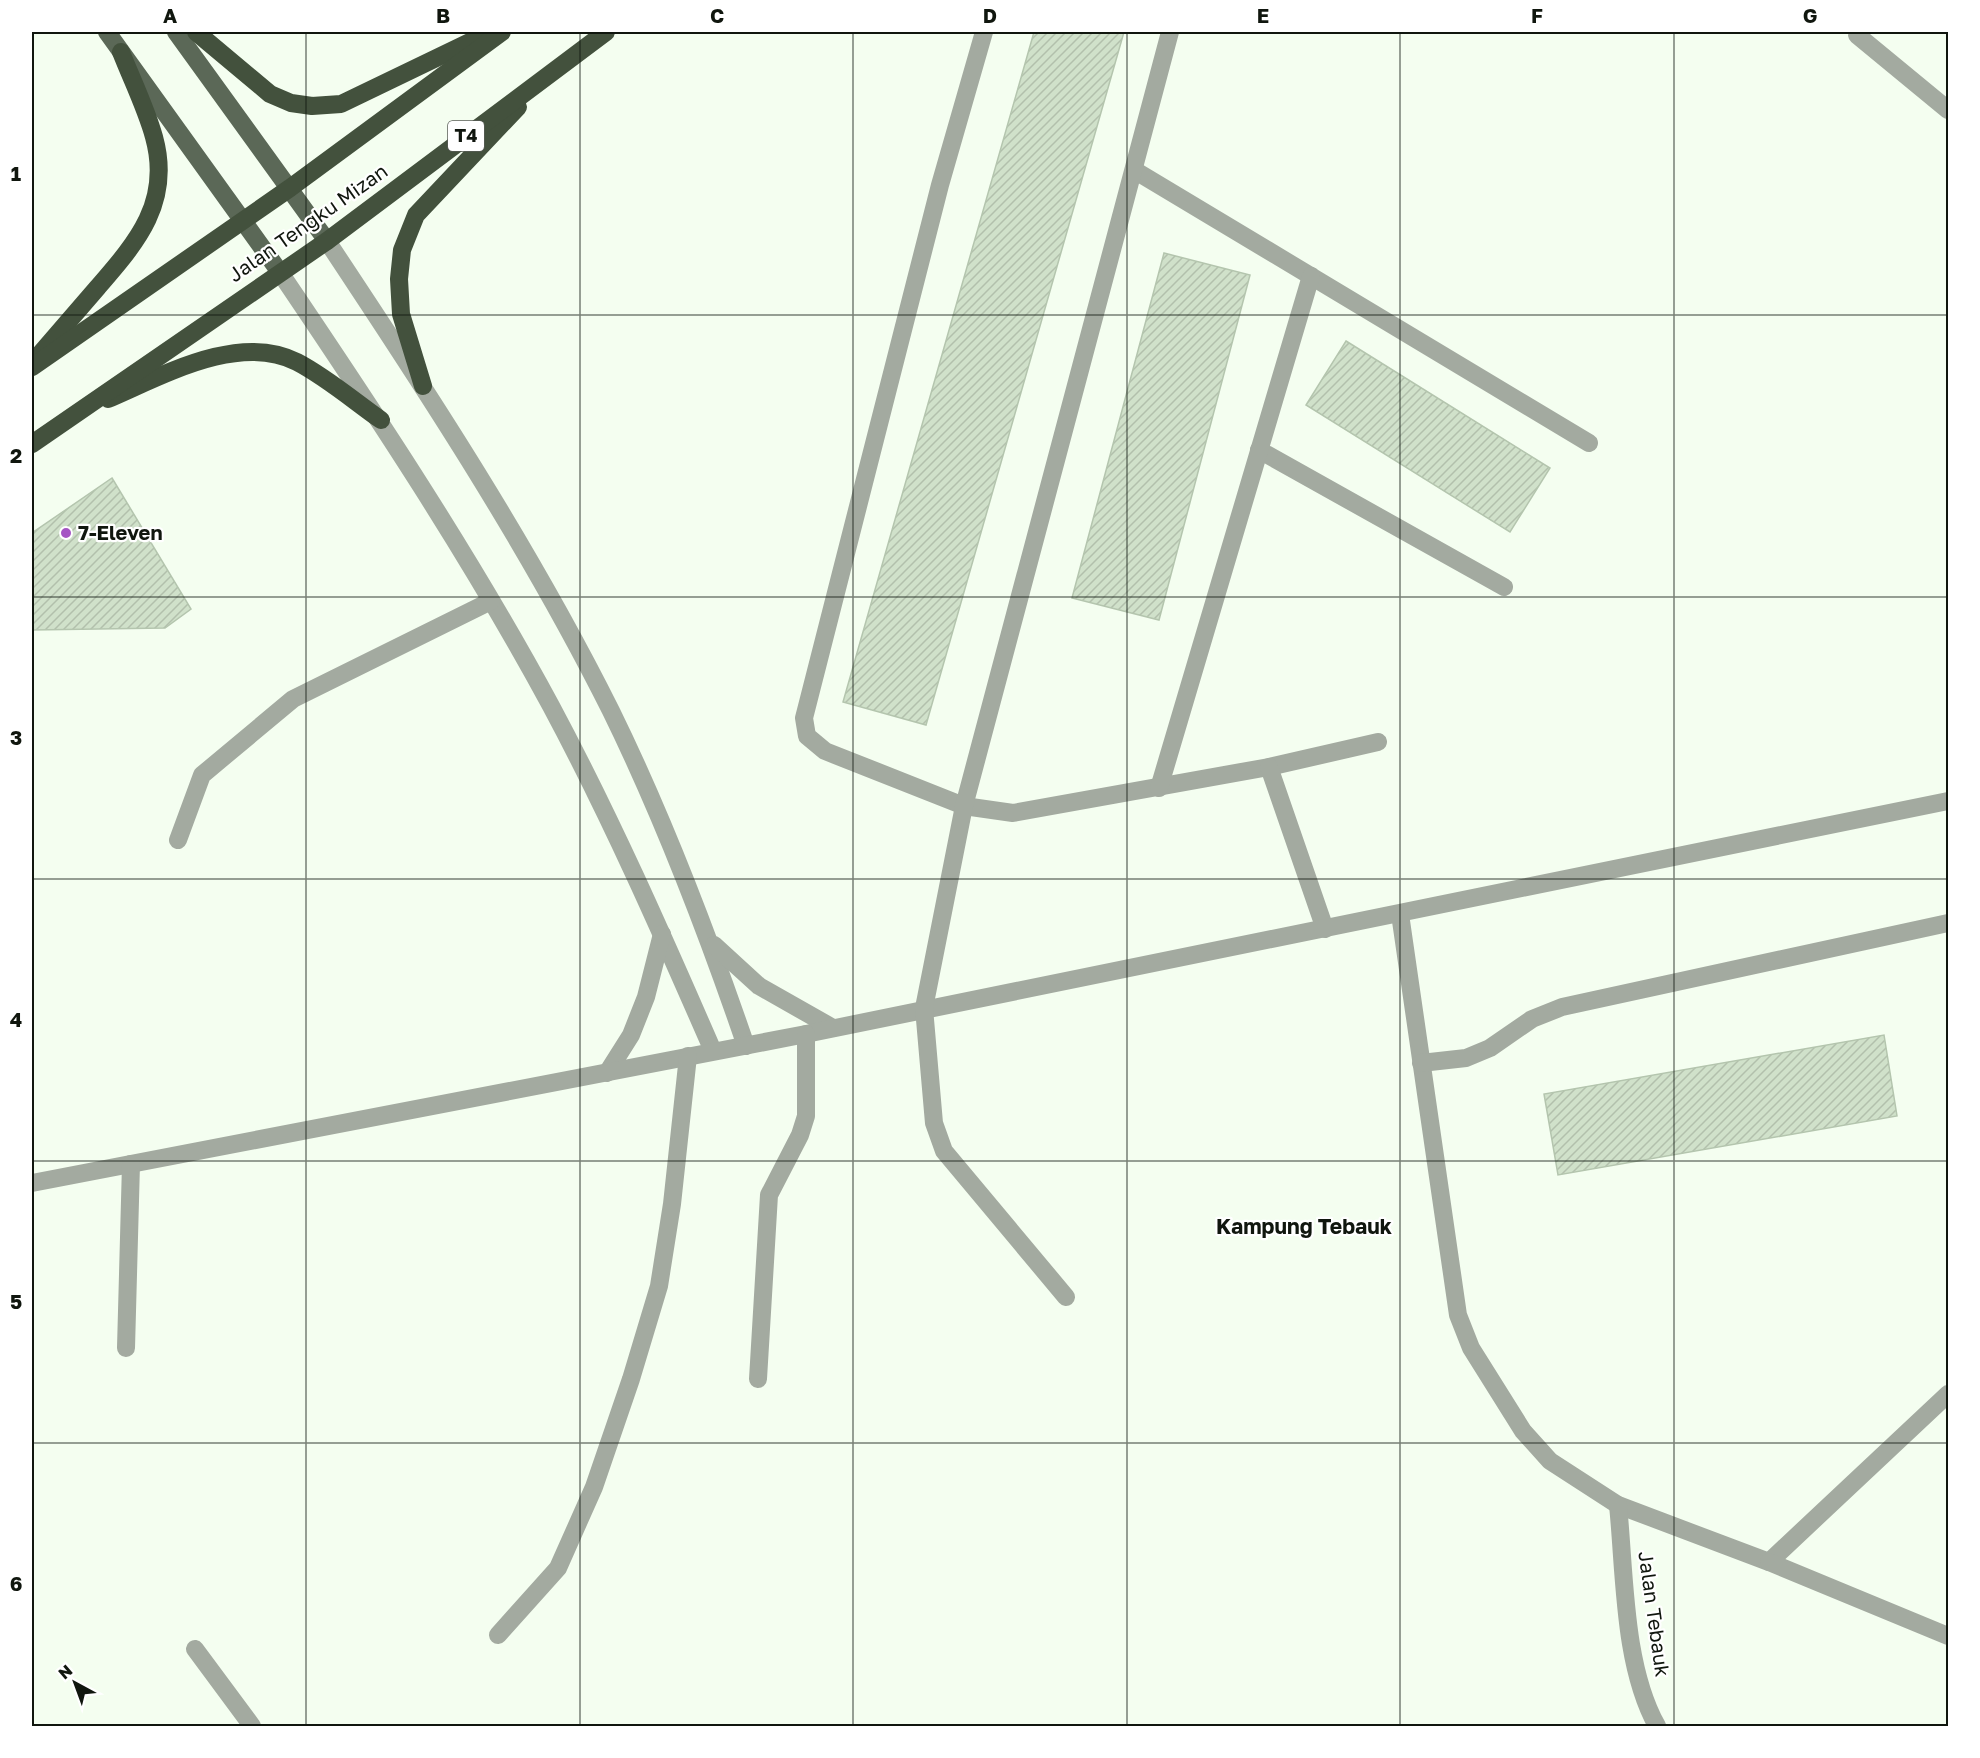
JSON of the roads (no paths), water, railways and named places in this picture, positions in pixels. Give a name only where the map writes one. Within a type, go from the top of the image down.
[{"type":"highway","points":[[196,32],[270,94],[291,103],[312,106],[341,104],[492,32]]},
{"type":"highway","name":"Jalan Tengku Mizan","points":[[32,365],[290,188],[502,32]]},
{"type":"highway","name":"Jalan Tengku Mizan","points":[[32,444],[279,271],[327,241],[606,32]]},
{"type":"highway","points":[[32,365],[135,244],[148,220],[155,199],[159,177],[154,138],[122,52]]},
{"type":"highway","points":[[423,386],[401,314],[399,279],[402,250],[416,215],[554,69]]},
{"type":"highway","points":[[70,416],[196,361],[260,350],[296,362],[381,420]]},
{"type":"main road","points":[[107,32],[279,271]]},
{"type":"main road","points":[[176,32],[327,241]]},
{"type":"street","points":[[984,32],[940,185],[804,718],[807,735],[825,751],[964,806],[1013,813],[1269,767],[1378,742]]},
{"type":"street","points":[[1066,1297],[944,1151],[934,1124],[924,1008],[964,806],[1170,32]]},
{"type":"street","points":[[1857,35],[1948,110]]},
{"type":"street","points":[[1134,170],[1589,443]]},
{"type":"street","points":[[327,241],[423,386],[551,596],[611,711],[652,800],[710,942],[746,1046]]},
{"type":"street","points":[[279,271],[381,420],[491,601],[550,706],[622,846],[713,1051]]},
{"type":"street","points":[[1159,788],[1311,276]]},
{"type":"street","points":[[1259,450],[1504,587]]},
{"type":"street","points":[[178,840],[202,775],[293,699],[491,601]]},
{"type":"street","points":[[1269,767],[1325,929]]},
{"type":"street","points":[[32,1183],[746,1046],[1948,801]]},
{"type":"street","points":[[1400,914],[1458,1315],[1471,1348],[1523,1431],[1550,1461],[1618,1505],[1769,1562],[1948,1636]]},
{"type":"street","points":[[1421,1063],[1466,1058],[1490,1048],[1532,1019],[1562,1007],[1948,923]]},
{"type":"street","points":[[607,1073],[635,1025],[646,997],[662,934]]},
{"type":"street","points":[[710,942],[759,986],[833,1028]]},
{"type":"street","points":[[758,1379],[769,1195],[800,1135],[806,1116],[806,1034]]},
{"type":"street","points":[[498,1635],[558,1568],[594,1487],[631,1379],[659,1286],[672,1204],[688,1056]]},
{"type":"street","points":[[126,1348],[131,1164]]},
{"type":"street","points":[[1769,1562],[1948,1394]]},
{"type":"street","name":"Jalan Tebauk","points":[[1618,1505],[1632,1642],[1640,1686],[1657,1726]]},
{"type":"street","points":[[195,1649],[252,1726]]},
{"type":"place","name":"7-Eleven","points":[[66,533]]},
{"type":"district","name":"Kampung Tebauk","points":[[1304,1227]]}]
